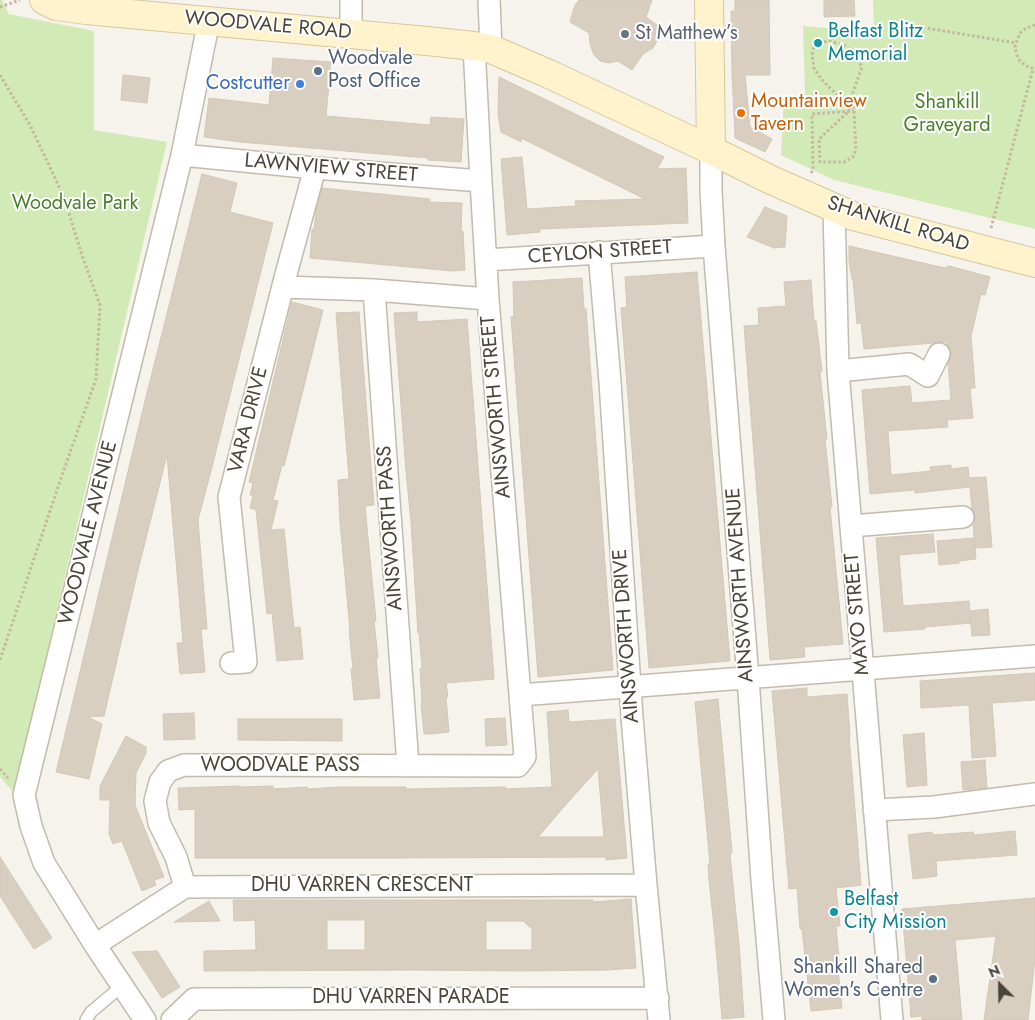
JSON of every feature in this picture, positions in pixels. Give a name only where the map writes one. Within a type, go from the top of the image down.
[{"type":"main road","name":"WOODVALE ROAD","points":[[44,0],[56,6],[86,10],[351,33],[482,48],[550,74],[711,150]]},
{"type":"main road","points":[[709,0],[711,150]]},
{"type":"main road","name":"SHANKILL ROAD","points":[[711,150],[769,179],[853,216],[1035,264]]},
{"type":"street","points":[[351,0],[351,33]]},
{"type":"street","name":"AINSWORTH STREET","points":[[489,0],[482,48],[481,181],[488,299],[525,756],[518,766]]},
{"type":"street","name":"WOODVALE AVENUE","points":[[145,1020],[44,863],[31,826],[24,795],[182,155],[209,20]]},
{"type":"street","name":"AINSWORTH AVENUE","points":[[711,150],[714,246],[774,1020]]},
{"type":"street","name":"LAWNVIEW STREET","points":[[182,155],[481,181]]},
{"type":"street","name":"VARA DRIVE","points":[[231,663],[246,662],[229,497],[315,168]]},
{"type":"street","name":"MAYO STREET","points":[[834,208],[838,371],[892,1020]]},
{"type":"street","name":"CEYLON STREET","points":[[486,260],[714,246]]},
{"type":"street","name":"AINSWORTH DRIVE","points":[[600,252],[630,686],[659,1020]]},
{"type":"street","points":[[283,287],[374,290],[488,299]]},
{"type":"street","name":"AINSWORTH PASS","points":[[374,290],[407,766]]},
{"type":"street","points":[[838,371],[908,364],[928,376],[939,354]]},
{"type":"street","points":[[851,526],[963,517]]},
{"type":"street","points":[[520,695],[1035,656]]},
{"type":"street","name":"WOODVALE PASS","points":[[185,887],[176,857],[159,823],[155,801],[160,782],[168,771],[184,765],[518,766]]},
{"type":"street","points":[[874,810],[934,807],[1035,794]]},
{"type":"street","name":"DHU VARREN CRESCENT","points":[[185,887],[646,885]]},
{"type":"street","points":[[95,945],[185,887]]},
{"type":"street","name":"DHU VARREN PARADE","points":[[172,1020],[194,999],[658,998]]},
{"type":"lane","points":[[86,1020],[91,1012],[122,986]]},
{"type":"path","points":[[0,7],[20,0]]},
{"type":"path","points":[[908,25],[1016,43]]},
{"type":"path","points":[[985,251],[1034,69],[1020,61],[1015,47],[1020,33],[1026,28],[1035,25]]},
{"type":"path","points":[[851,111],[819,139],[820,162],[844,162],[853,157],[856,150],[851,111],[853,92],[862,67],[854,54],[844,45],[829,41],[818,43],[814,46],[812,55],[814,68],[822,80],[851,111]]},
{"type":"path","points":[[0,75],[30,124],[63,195],[100,305],[96,379],[0,660]]},
{"type":"path","points":[[803,194],[813,170],[812,114],[851,111]]},
{"type":"green space","name":"Woodvale Park","points":[[0,0],[2,0],[9,14],[94,31],[94,130],[167,142],[14,793],[0,777]]},
{"type":"green space","name":"Shankill Graveyard","points":[[873,0],[1035,0],[1035,229],[834,180],[781,155],[784,95],[805,96],[803,26],[874,32]]},
{"type":"building","name":"St Matthew’s","points":[[579,0],[652,0],[646,17],[661,28],[660,35],[653,48],[643,54],[632,70],[618,61],[609,63],[600,61],[594,55],[589,33],[570,22],[575,5]]},
{"type":"building","points":[[735,0],[769,0],[770,75],[745,75],[750,127],[772,139],[765,152],[735,138],[731,11],[735,11]]},
{"type":"building","points":[[824,0],[854,0],[855,16],[824,17]]},
{"type":"building","points":[[273,58],[331,62],[326,116],[430,125],[431,117],[464,119],[461,162],[204,137],[209,98],[269,105]]},
{"type":"building","points":[[123,75],[150,78],[147,103],[121,100]]},
{"type":"building","points":[[499,77],[664,157],[657,169],[686,168],[688,223],[540,229],[540,232],[507,235],[501,159],[522,157],[527,209],[576,206],[575,201],[645,199],[521,138],[521,142],[501,132],[498,114]]},
{"type":"building","points":[[202,174],[237,183],[230,212],[273,223],[198,520],[207,629],[201,629],[205,672],[180,674],[177,643],[183,643],[167,455],[104,716],[88,717],[102,724],[89,779],[56,772],[142,413]]},
{"type":"building","points":[[322,188],[430,199],[429,202],[462,203],[461,231],[463,231],[465,270],[453,271],[310,258],[312,229],[314,230],[316,211]]},
{"type":"building","points":[[765,207],[787,216],[785,247],[774,248],[747,237]]},
{"type":"building","points":[[849,246],[945,268],[949,266],[990,277],[985,295],[981,294],[971,336],[975,388],[970,388],[973,418],[947,420],[948,427],[888,431],[891,475],[931,471],[930,467],[951,465],[951,469],[968,467],[969,478],[986,477],[992,547],[975,548],[973,524],[975,516],[972,509],[970,487],[915,493],[914,490],[870,494],[862,390],[910,386],[912,403],[951,400],[948,364],[951,353],[946,342],[864,349],[861,323],[857,324],[853,279],[849,261]]},
{"type":"building","points":[[697,272],[730,661],[649,668],[621,308],[627,307],[625,277]]},
{"type":"building","points":[[582,278],[584,309],[586,309],[613,670],[538,677],[511,317],[514,316],[513,282]]},
{"type":"building","points":[[811,280],[814,321],[816,321],[822,371],[820,372],[827,439],[825,439],[832,507],[830,507],[843,644],[804,647],[805,657],[770,660],[744,326],[759,325],[758,308],[786,306],[784,282]]},
{"type":"building","points":[[292,302],[323,310],[284,466],[282,465],[273,500],[278,501],[271,530],[284,529],[294,628],[300,627],[303,659],[277,661],[272,613],[267,614],[256,510],[250,508],[253,495],[250,495],[253,483],[249,482]]},
{"type":"building","points":[[359,312],[374,505],[365,506],[376,621],[374,621],[380,698],[354,700],[338,480],[349,479],[336,313]]},
{"type":"building","points":[[417,312],[417,322],[467,319],[494,679],[446,683],[449,732],[431,734],[424,734],[421,703],[420,669],[422,668],[394,313]]},
{"type":"building","points":[[933,534],[935,552],[899,555],[903,606],[969,601],[970,611],[988,609],[990,635],[972,636],[971,623],[884,632],[876,538]]},
{"type":"building","points":[[974,538],[976,559],[939,565],[937,541]]},
{"type":"building","points":[[1035,673],[1035,700],[992,703],[996,756],[972,758],[969,705],[921,708],[920,681]]},
{"type":"building","points":[[807,688],[807,697],[847,694],[861,885],[836,888],[840,926],[836,926],[842,1008],[811,1011],[802,929],[800,929],[797,888],[789,889],[772,691]]},
{"type":"building","points":[[718,699],[744,1017],[722,1019],[695,702]]},
{"type":"building","points":[[568,710],[569,722],[615,719],[627,858],[606,860],[606,857],[195,858],[195,809],[179,810],[178,788],[273,786],[273,789],[307,787],[307,789],[406,787],[406,789],[505,787],[506,789],[552,787],[547,712]],"holes":[[[598,769],[604,837],[538,837]]]},
{"type":"building","points":[[194,713],[195,739],[164,740],[163,714]]},
{"type":"building","points":[[505,718],[507,745],[486,746],[485,719]]},
{"type":"building","points":[[238,719],[342,719],[342,741],[238,740]]},
{"type":"building","points":[[924,733],[927,785],[907,787],[903,735]]},
{"type":"building","points":[[126,736],[146,747],[146,753],[136,773],[135,805],[164,877],[154,880],[156,885],[142,891],[122,841],[113,844],[109,834],[110,800],[100,800],[100,786]]},
{"type":"building","points":[[985,760],[987,788],[963,790],[961,762]]},
{"type":"building","points":[[1015,831],[1017,855],[936,861],[937,876],[913,879],[908,835],[932,832],[933,835],[973,832],[974,835]]},
{"type":"building","points":[[0,857],[52,938],[34,949],[0,896]]},
{"type":"building","name":"Shankill Shared Women's Centre","points":[[1035,898],[1035,959],[1028,1020],[984,1020],[996,936],[955,940],[962,1020],[922,1020],[922,1016],[911,1017],[902,909]]},
{"type":"building","points":[[631,899],[636,968],[521,971],[204,971],[204,951],[256,950],[255,920],[234,921],[233,900],[593,900],[593,902]],"holes":[[[327,920],[365,920],[365,950],[327,950]],[[486,921],[523,921],[532,929],[532,950],[486,950]]]},
{"type":"building","points":[[209,901],[220,921],[174,922]]},
{"type":"building","points":[[157,951],[180,987],[162,998],[132,952]]},
{"type":"place","name":"St Matthew’s","points":[[625,34]]},
{"type":"place","name":"Belfast Blitz Memorial","points":[[818,43]]},
{"type":"place","name":"Woodvale Post Office","points":[[318,71]]},
{"type":"place","name":"Costcutter","points":[[300,84]]},
{"type":"place","name":"Mountainview Tavern","points":[[741,113]]},
{"type":"place","name":"Belfast City Mission","points":[[834,912]]},
{"type":"place","name":"Shankill Shared Women's Centre","points":[[933,979]]}]
